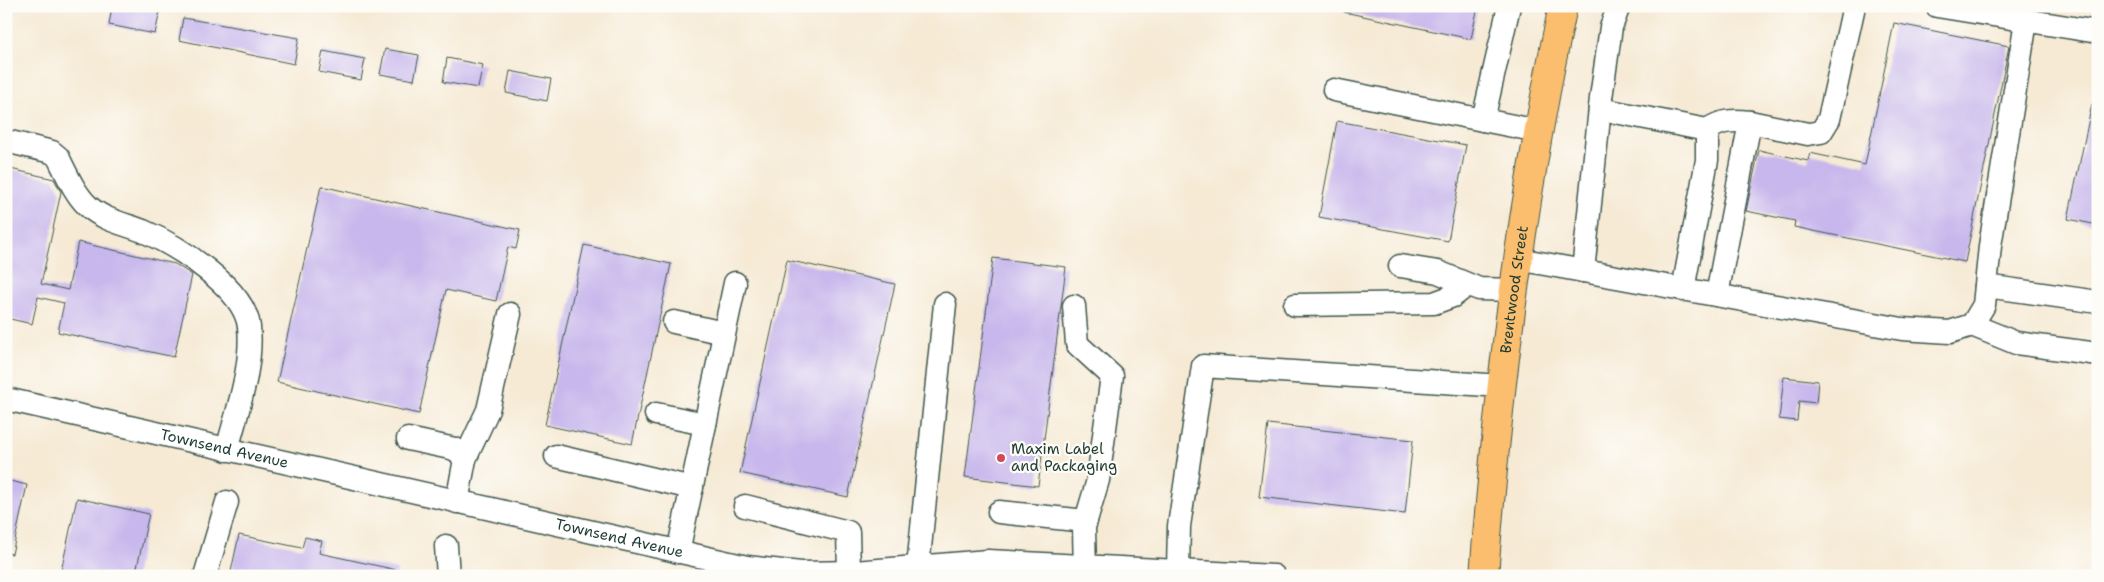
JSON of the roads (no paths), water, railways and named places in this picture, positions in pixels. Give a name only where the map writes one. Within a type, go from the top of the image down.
[{"type":"main road","name":"Brentwood Street","points":[[1484,576],[1492,465],[1518,259],[1538,131],[1563,6]]},
{"type":"street","points":[[1483,120],[1509,6]]},
{"type":"street","points":[[1583,271],[1600,109],[1611,27],[1619,6]]},
{"type":"street","points":[[1600,109],[1707,130],[1717,124],[1730,120],[1750,122],[1808,134],[1821,132],[1829,119],[1854,6]]},
{"type":"street","points":[[1937,6],[2098,32]]},
{"type":"street","points":[[1972,325],[1984,304],[1990,246],[2026,21]]},
{"type":"street","points":[[1334,90],[1538,131]]},
{"type":"street","points":[[1717,296],[1750,122]]},
{"type":"street","points":[[1684,290],[1707,160],[1707,130]]},
{"type":"street","points":[[6,141],[52,152],[58,157],[88,206],[119,223],[168,243],[230,291],[246,310],[249,327],[248,354],[241,397],[227,450]]},
{"type":"street","points":[[1518,259],[1902,329],[1950,332],[1972,325],[2016,343],[2098,354]]},
{"type":"street","points":[[1400,266],[1438,272],[1466,286],[1479,289],[1514,290]]},
{"type":"street","points":[[678,552],[735,283]]},
{"type":"street","points":[[1295,305],[1434,303],[1453,296],[1466,286]]},
{"type":"street","points":[[1986,286],[2098,302]]},
{"type":"street","points":[[926,569],[945,304]]},
{"type":"street","points":[[1074,306],[1077,344],[1112,376],[1098,480],[1084,527],[1085,570]]},
{"type":"street","points":[[457,502],[465,459],[488,410],[510,314]]},
{"type":"street","points":[[674,322],[724,333]]},
{"type":"street","points":[[1178,570],[1179,526],[1202,366],[1502,386]]},
{"type":"street","name":"Townsend Avenue","points":[[6,399],[678,552],[713,568],[760,572],[850,572],[926,569],[988,561],[1085,570],[1178,570],[1260,575]]},
{"type":"street","points":[[656,414],[705,424]]},
{"type":"street","points":[[408,439],[455,450],[465,459]]},
{"type":"street","points":[[556,456],[692,488]]},
{"type":"street","points":[[206,576],[227,502]]},
{"type":"street","points":[[745,506],[848,532],[850,572]]},
{"type":"street","points":[[999,512],[1086,521]]},
{"type":"street","points":[[446,546],[448,576]]},
{"type":"place","name":"Maxim Label and Packaging","points":[[1001,458]]}]
